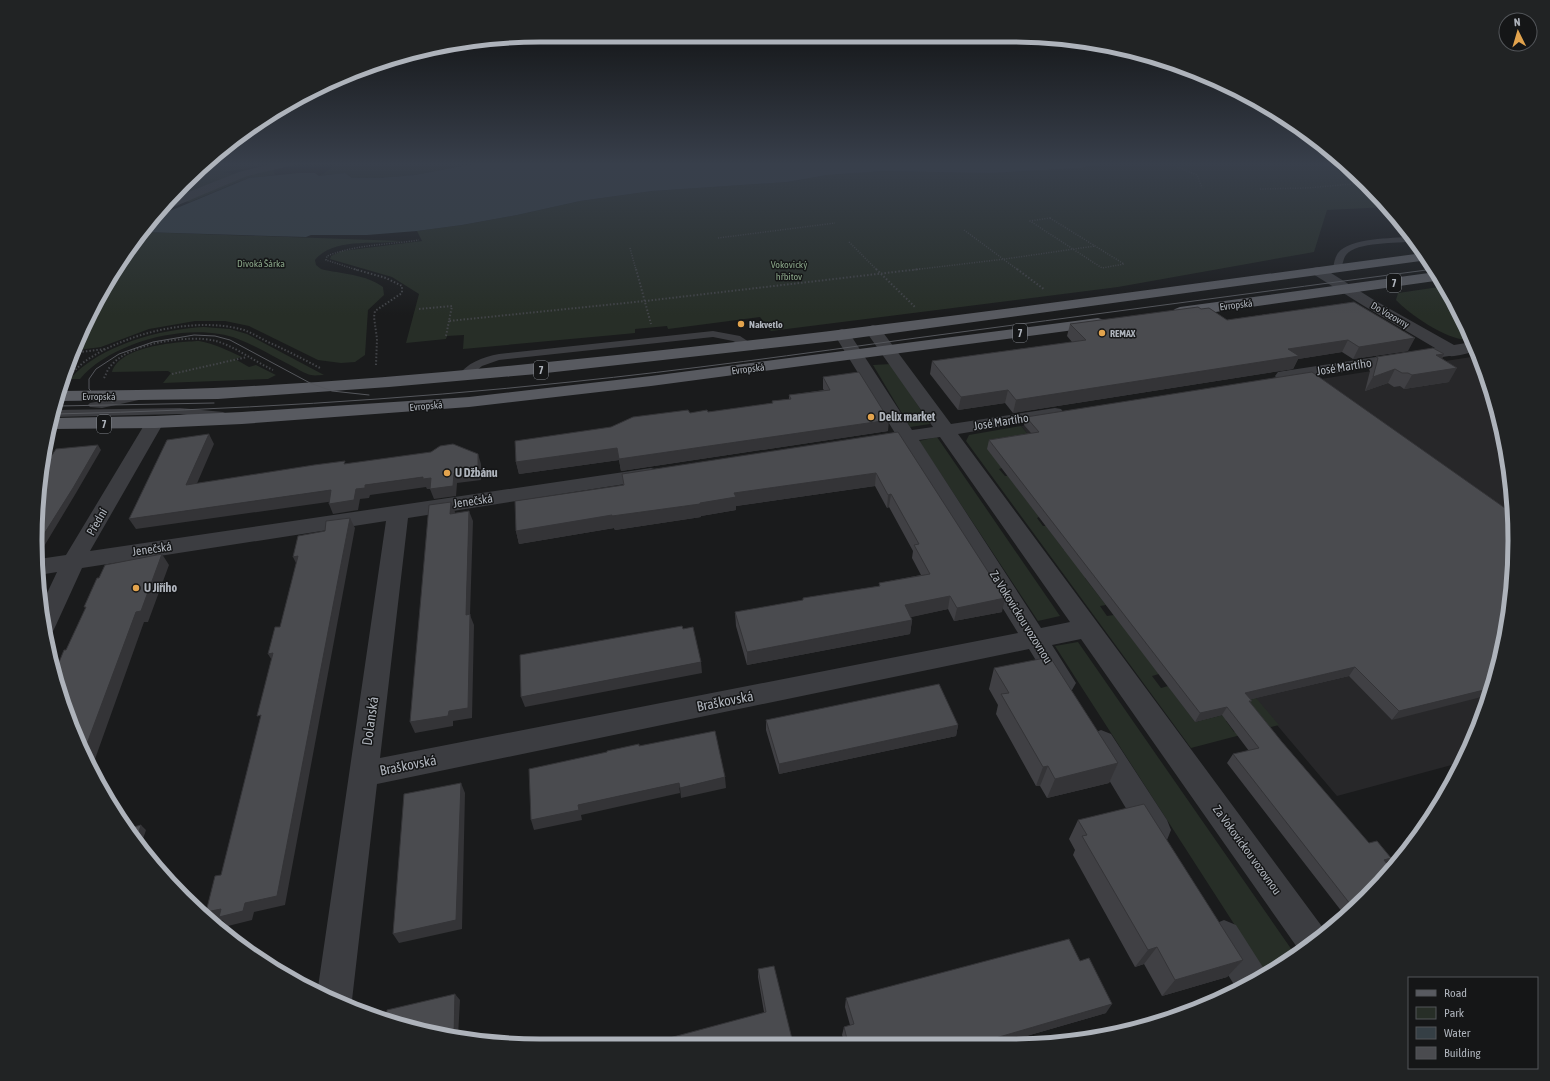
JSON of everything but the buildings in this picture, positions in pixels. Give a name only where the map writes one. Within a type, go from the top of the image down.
[{"type":"main road","name":"Evropská","points":[[66,388],[151,395],[246,392],[462,377],[546,369],[750,346],[1420,258]]},
{"type":"main road","name":"Evropská","points":[[1167,314],[1432,277]]},
{"type":"main road","name":"Evropská","points":[[56,424],[155,422],[242,418],[421,407],[651,381],[1113,321]]},
{"type":"street","name":"Do Vozovny","points":[[1318,271],[1369,303],[1462,351]]},
{"type":"street","name":"Za Vokovickou vozovnou","points":[[873,330],[1311,937]]},
{"type":"street","name":"Za Vokovickou vozovnou","points":[[842,334],[1171,854]]},
{"type":"street","name":"José Martího","points":[[1264,380],[1462,351]]},
{"type":"street","name":"José Martího","points":[[907,436],[1070,410]]},
{"type":"street","name":"Přední","points":[[48,616],[74,560],[155,422]]},
{"type":"street","points":[[852,445],[907,436]]},
{"type":"street","name":"Jenečská","points":[[43,566],[74,560],[672,471]]},
{"type":"street","name":"Dolanská","points":[[335,994],[398,512]]},
{"type":"street","name":"Braškovská","points":[[363,774],[1088,628]]},
{"type":"street","points":[[1210,914],[1250,977]]},
{"type":"lane","points":[[1337,268],[1342,254],[1354,247],[1380,241],[1407,239]]},
{"type":"lane","points":[[462,377],[471,367],[483,360],[656,340],[713,334],[736,338],[750,346]]},
{"type":"lane","points":[[60,406],[102,405],[151,395]]},
{"type":"lane","points":[[58,414],[180,411],[242,418]]},
{"type":"path","points":[[1050,218],[1124,264],[1102,268],[1074,250],[1030,221],[1050,218]]},
{"type":"path","points":[[718,238],[835,223]]},
{"type":"path","points":[[964,230],[1047,291]]},
{"type":"path","points":[[376,368],[377,339],[374,317],[376,311],[380,307],[402,294],[402,286],[386,278],[333,263],[326,260],[327,256],[340,250],[397,244],[419,240]]},
{"type":"path","points":[[849,242],[878,273],[918,311]]},
{"type":"path","points":[[449,320],[645,301],[1005,259],[1096,246]]},
{"type":"path","points":[[630,248],[656,340]]},
{"type":"path","points":[[419,309],[452,306],[446,336]]},
{"type":"path","points":[[67,383],[83,363],[109,348],[142,336],[172,328],[196,326],[225,326],[249,332],[326,371]]},
{"type":"path","points":[[103,380],[109,368],[126,355],[149,346],[193,339],[216,342],[277,372]]},
{"type":"path","points":[[79,353],[109,348]]},
{"type":"path","points":[[170,375],[247,357]]},
{"type":"shaded area","points":[[1473,357],[1482,380],[1491,411],[1504,475],[1508,540],[1504,606],[1491,670],[1482,701],[1455,764],[1337,796],[1036,440],[1032,439],[1021,426],[1397,367],[1400,368]]},
{"type":"green space","name":"Vokovický hřbitov","points":[[524,213],[1326,213],[1314,252],[1118,287],[771,331],[760,317],[668,329],[667,326],[635,329],[635,333],[463,349],[464,335],[447,336],[446,339],[406,343],[419,294],[392,277],[330,259],[331,256],[342,251],[422,241],[417,231]]},
{"type":"green space","name":"Divoká Šárka","points":[[149,232],[403,241],[344,245],[323,253],[315,260],[316,265],[321,269],[369,279],[383,287],[384,295],[368,310],[365,355],[355,362],[341,363],[318,360],[249,326],[225,321],[195,321],[149,329],[101,347],[80,350],[93,320],[109,291]]},
{"type":"green space","points":[[1439,287],[1457,320],[1465,339],[1442,333],[1420,320],[1396,300],[1398,293]]},
{"type":"green space","points":[[204,327],[230,329],[247,334],[324,375],[306,374],[238,339],[219,334],[198,332],[154,338],[132,345],[112,354],[94,366],[80,379],[70,379],[97,357],[132,341],[169,331]]},
{"type":"green space","points":[[199,341],[216,346],[242,357],[235,359],[249,367],[256,365],[276,375],[268,379],[163,383],[171,373],[168,371],[112,372],[117,363],[126,356],[137,351],[163,344]]},
{"type":"green space","points":[[891,364],[930,424],[910,427],[873,365]]},
{"type":"green space","points":[[1021,426],[1032,439],[1035,438],[1279,725],[1191,748],[966,441],[969,435]],"holes":[[[1025,443],[1106,541],[1064,550],[1046,526],[1043,526],[1037,518],[1039,517],[1008,476],[1005,476],[999,469],[1002,468],[988,449]],[[1130,568],[1152,595],[1158,594],[1167,604],[1161,606],[1208,663],[1215,661],[1225,673],[1218,675],[1246,709],[1195,722],[1168,686],[1161,688],[1152,676],[1159,674],[1114,615],[1107,616],[1100,606],[1106,605],[1085,578]],[[1246,716],[1256,727],[1234,732],[1226,721]]]},
{"type":"green space","points":[[937,437],[1060,616],[1038,621],[919,441]]},
{"type":"green space","points":[[1078,642],[1292,951],[1263,969],[1055,646]]},
{"type":"water","points":[[165,213],[524,213],[462,225],[417,231],[367,235],[311,235],[306,237],[149,232]]},
{"type":"tram line","points":[[58,414],[185,410],[314,403],[442,394],[570,382],[743,362],[1428,270]]},
{"type":"tram line","points":[[113,402],[98,398],[89,389],[89,379],[96,369],[119,354],[153,342],[194,335],[215,336],[230,340],[310,383],[332,391],[369,395]]},
{"type":"tram line","points":[[60,406],[214,403]]},
{"type":"place","name":"Nakvetlo","points":[[741,324]]},
{"type":"place","name":"REMAX","points":[[1102,333]]},
{"type":"place","name":"Delix market","points":[[871,417]]},
{"type":"place","name":"U Džbánu","points":[[447,473]]},
{"type":"place","name":"U Jiřího","points":[[136,588]]}]
